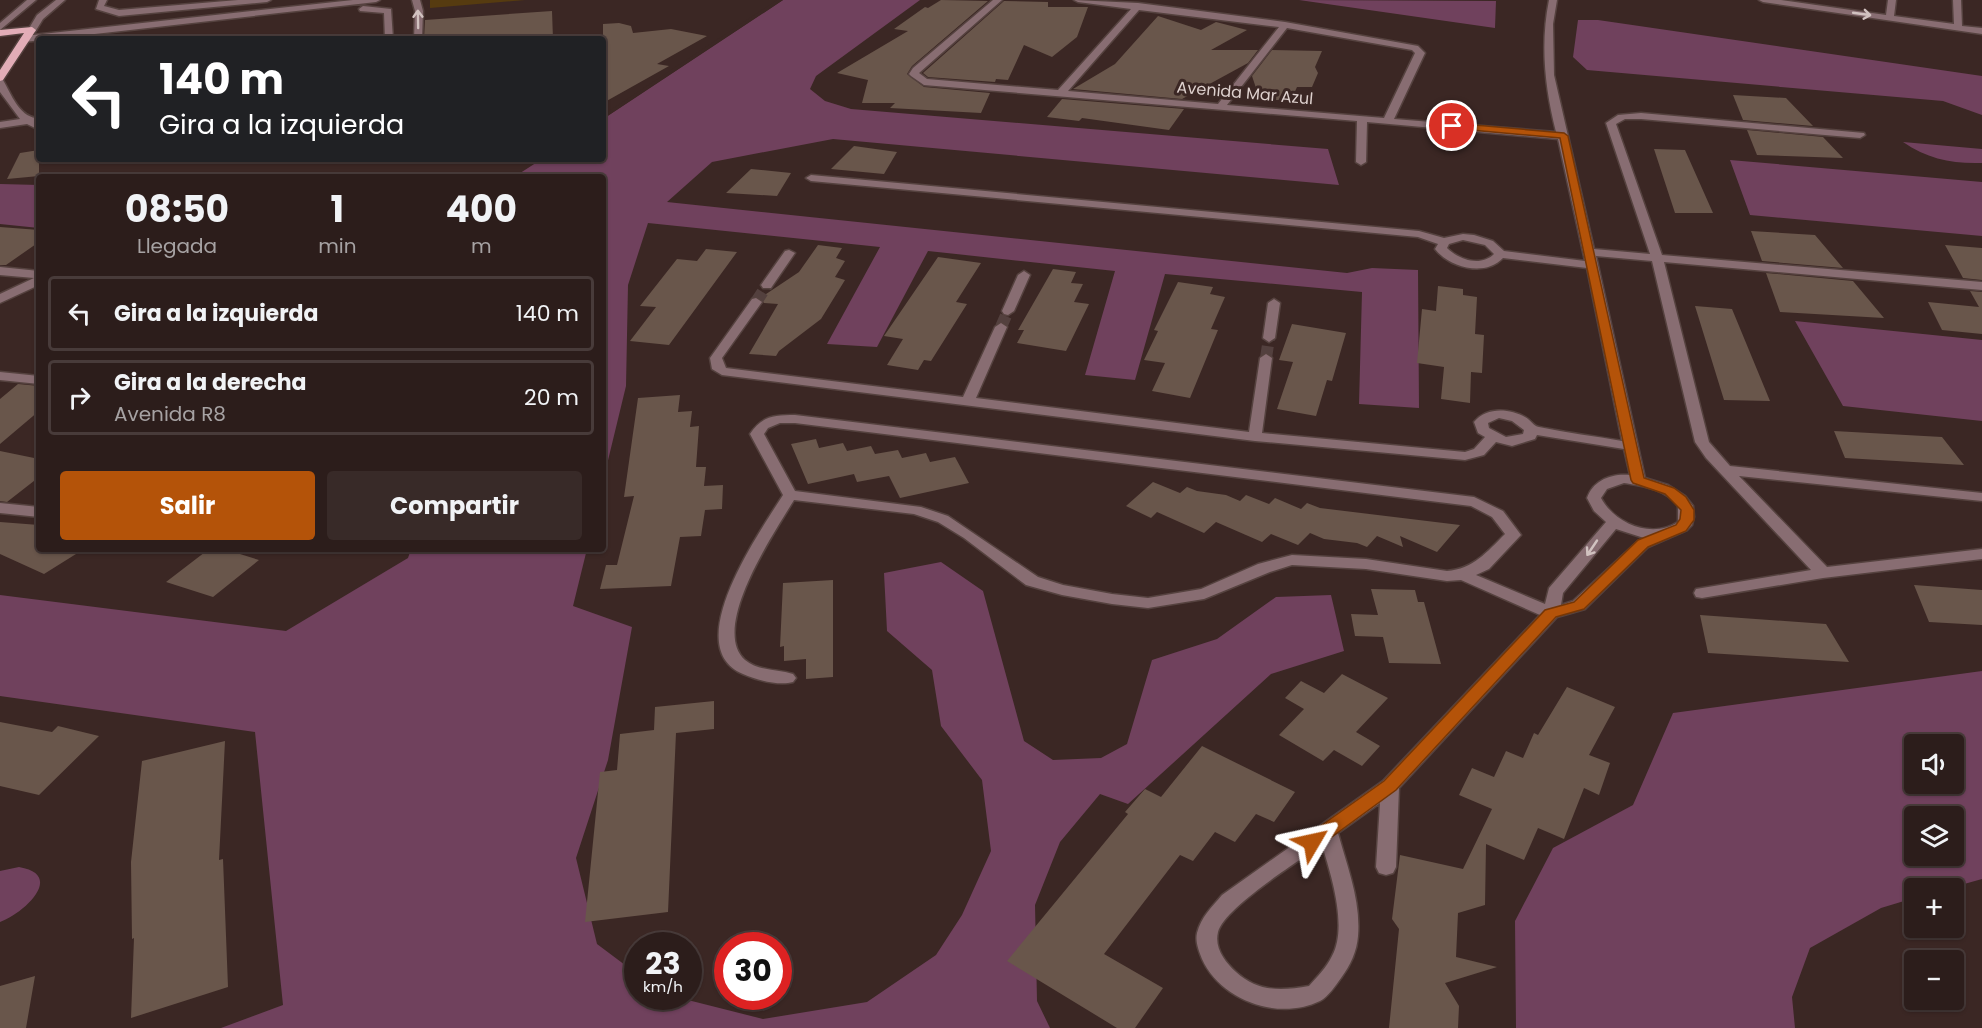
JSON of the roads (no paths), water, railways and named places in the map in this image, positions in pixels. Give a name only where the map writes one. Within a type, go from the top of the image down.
[{"type":"main road","points":[[0,33],[32,30]]},
{"type":"main road","points":[[0,80],[24,39],[32,30]]},
{"type":"main road","points":[[0,40],[24,39]]},
{"type":"street","points":[[0,27],[32,0]]},
{"type":"street","points":[[32,30],[40,17],[62,0]]},
{"type":"street","points":[[103,0],[99,7],[124,13],[267,0]]},
{"type":"street","points":[[104,36],[311,6],[330,0]]},
{"type":"street","points":[[32,30],[376,0]]},
{"type":"street","points":[[416,0],[419,11],[418,36]]},
{"type":"street","name":"Avenida Mar Azul","points":[[998,0],[916,70],[914,74],[917,78],[924,82],[1564,136]]},
{"type":"street","points":[[1078,0],[1285,25],[1406,45],[1419,50],[1420,53],[1388,120]]},
{"type":"street","points":[[1554,0],[1548,20],[1549,77],[1564,136],[1638,480]]},
{"type":"street","points":[[1762,0],[1820,4],[1890,18],[1982,31]]},
{"type":"street","points":[[1890,18],[1893,0]]},
{"type":"street","points":[[1957,0],[1958,28]]},
{"type":"street","points":[[50,36],[311,6],[384,9],[388,11],[389,36]]},
{"type":"street","points":[[1061,93],[1138,6]]},
{"type":"street","points":[[1221,106],[1285,25]]},
{"type":"street","points":[[24,39],[36,38]]},
{"type":"street","points":[[0,80],[7,100],[27,121],[36,126]]},
{"type":"street","points":[[1823,573],[1702,442],[1658,260],[1611,123],[1615,119],[1641,116],[1860,135]]},
{"type":"street","points":[[1361,162],[1362,118]]},
{"type":"street","points":[[0,125],[36,120]]},
{"type":"street","points":[[811,178],[1419,234],[1444,242]]},
{"type":"street","points":[[1452,238],[1477,239],[1497,248],[1500,254],[1496,260],[1486,264],[1471,264],[1446,255],[1441,249],[1444,242],[1452,238]]},
{"type":"street","points":[[1589,252],[1658,260],[1982,286]]},
{"type":"street","points":[[767,285],[789,253]]},
{"type":"street","points":[[1500,254],[1592,265]]},
{"type":"street","points":[[0,271],[36,275]]},
{"type":"street","points":[[1008,310],[1024,275]]},
{"type":"street","points":[[0,299],[36,281]]},
{"type":"street","points":[[756,302],[716,358],[717,366],[722,371],[1256,437],[1464,456],[1479,452],[1493,437]]},
{"type":"street","points":[[1269,338],[1274,303]]},
{"type":"street","points":[[968,401],[1001,327]]},
{"type":"street","points":[[1256,437],[1266,358]]},
{"type":"street","points":[[0,376],[36,380]]},
{"type":"street","points":[[1531,430],[1530,436],[1514,441],[1493,437],[1483,430],[1481,422],[1487,416],[1499,414],[1513,416],[1525,422],[1531,430],[1630,446]]},
{"type":"street","points":[[778,419],[807,420],[1474,502],[1493,509],[1507,522],[1513,535],[1483,565],[1463,575],[1447,576],[1366,564],[1292,560],[1264,568],[1204,594],[1148,603],[1062,590],[1032,581],[961,530],[943,519],[916,510],[790,495],[757,434],[763,425],[778,419]]},
{"type":"street","points":[[1726,470],[1982,497]]},
{"type":"street","points":[[1328,831],[1344,896],[1348,933],[1344,953],[1315,994],[1292,998],[1263,998],[1218,969],[1207,950],[1210,925],[1229,902],[1390,786],[1551,613],[1579,605],[1643,544],[1681,528],[1687,520],[1687,510],[1681,500],[1670,491],[1638,480],[1612,481],[1602,485],[1596,491],[1594,498],[1597,507],[1614,522],[1642,532],[1669,533]]},
{"type":"street","points":[[787,678],[754,672],[735,661],[729,649],[726,629],[735,591],[790,495]]},
{"type":"street","points":[[0,508],[36,512]]},
{"type":"street","points":[[1551,613],[1554,592],[1614,522]]},
{"type":"street","points":[[1702,593],[1823,573],[1982,554]]},
{"type":"street","points":[[1463,575],[1551,613]]},
{"type":"street","points":[[1386,867],[1390,786]]},
{"type":"tunnel","points":[[756,302],[767,285]]},
{"type":"tunnel","points":[[1001,327],[1008,311]]},
{"type":"tunnel","points":[[1266,358],[1269,338]]}]
